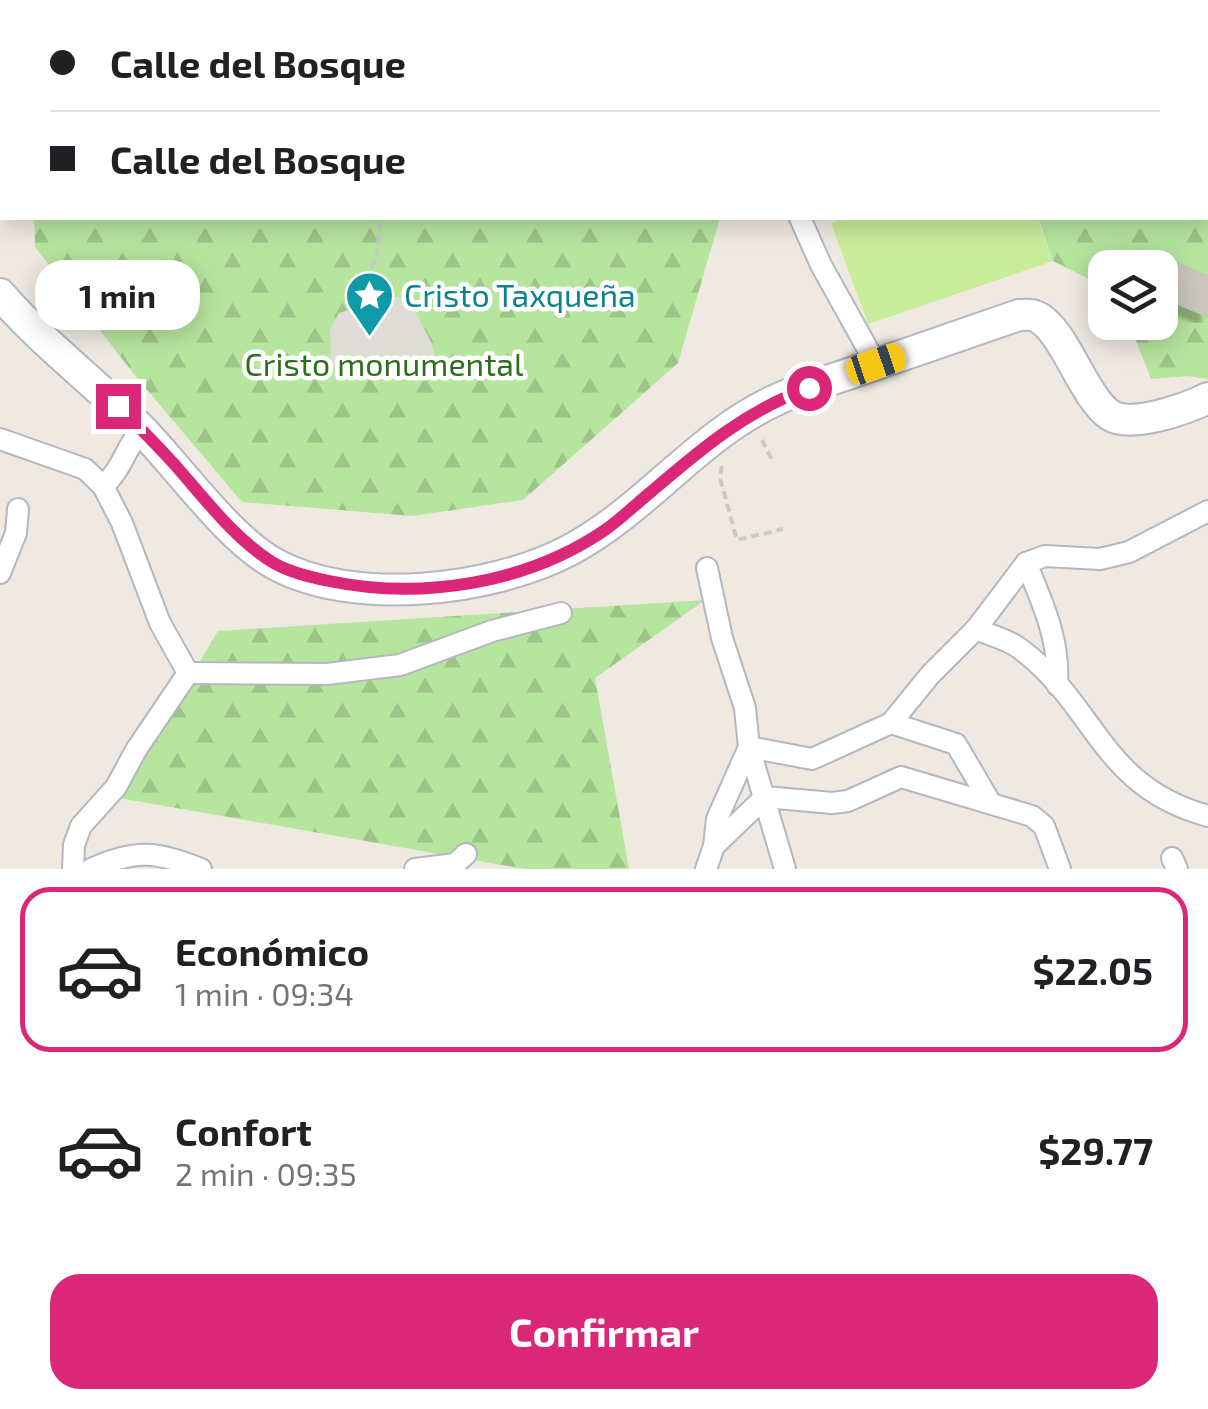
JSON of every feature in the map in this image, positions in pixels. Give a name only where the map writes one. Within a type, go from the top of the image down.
[{"type":"street","points":[[801,220],[876,364]]},
{"type":"street","points":[[0,294],[27,325],[142,430],[248,544],[274,564],[308,577],[360,587],[427,589],[476,582],[565,552],[606,529],[714,438],[776,400],[1019,315],[1035,316],[1048,326],[1079,377],[1110,416],[1129,420],[1188,408],[1208,398]]},
{"type":"street","points":[[103,486],[119,472],[126,452],[142,430]]},
{"type":"street","points":[[0,439],[85,470],[103,486],[122,523],[160,622],[188,674]]},
{"type":"street","points":[[0,573],[16,533],[18,509]]},
{"type":"street","points":[[749,748],[812,759],[891,723],[930,675],[976,629],[1026,563],[1045,556],[1100,559],[1129,552],[1208,511]]},
{"type":"street","points":[[1026,563],[1059,655],[1058,684]]},
{"type":"street","points":[[707,568],[722,638],[745,708],[749,748],[785,869]]},
{"type":"street","points":[[188,674],[327,674],[400,665],[492,630],[561,613]]},
{"type":"street","points":[[976,629],[1017,646],[1058,684],[1111,758],[1147,790],[1178,808],[1208,816]]},
{"type":"street","points":[[73,869],[80,826],[116,787],[136,750],[188,674]]},
{"type":"street","points":[[891,723],[956,744],[990,802]]},
{"type":"street","points":[[706,869],[717,819],[749,748]]},
{"type":"street","points":[[714,846],[765,797],[848,801],[901,777],[1032,816],[1044,826],[1060,869]]},
{"type":"street","points":[[91,869],[143,852],[167,855],[201,869]]},
{"type":"street","points":[[415,869],[455,864],[466,854]]},
{"type":"path","points":[[358,304],[377,254],[380,220]]},
{"type":"path","points":[[760,435],[773,462]]},
{"type":"path","points":[[714,438],[723,462],[720,478],[737,540],[784,529]]},
{"type":"green space","name":"Cristo monumental","points":[[34,220],[719,220],[678,363],[523,500],[412,516],[242,502],[137,378],[35,247]]},
{"type":"green space","points":[[1038,220],[1053,261],[868,324],[831,223]]},
{"type":"green space","points":[[1039,220],[1208,220],[1208,379],[1151,379],[1136,340],[1178,340],[1178,250],[1088,250],[1088,278],[1053,261]]},
{"type":"green space","points":[[705,600],[595,678],[629,869],[525,869],[119,798],[218,631]]},
{"type":"shaded area","points":[[400,297],[414,309],[435,357],[361,380],[331,366],[330,329],[339,313]]},
{"type":"building","points":[[1178,264],[1208,276],[1208,316],[1178,304]]},
{"type":"place","name":"Cristo Taxqueña","points":[[369,338]]},
{"type":"route","points":[[118,406],[248,544],[274,564],[308,577],[360,587],[427,589],[476,582],[565,552],[606,529],[714,438],[776,400],[809,388]]}]
